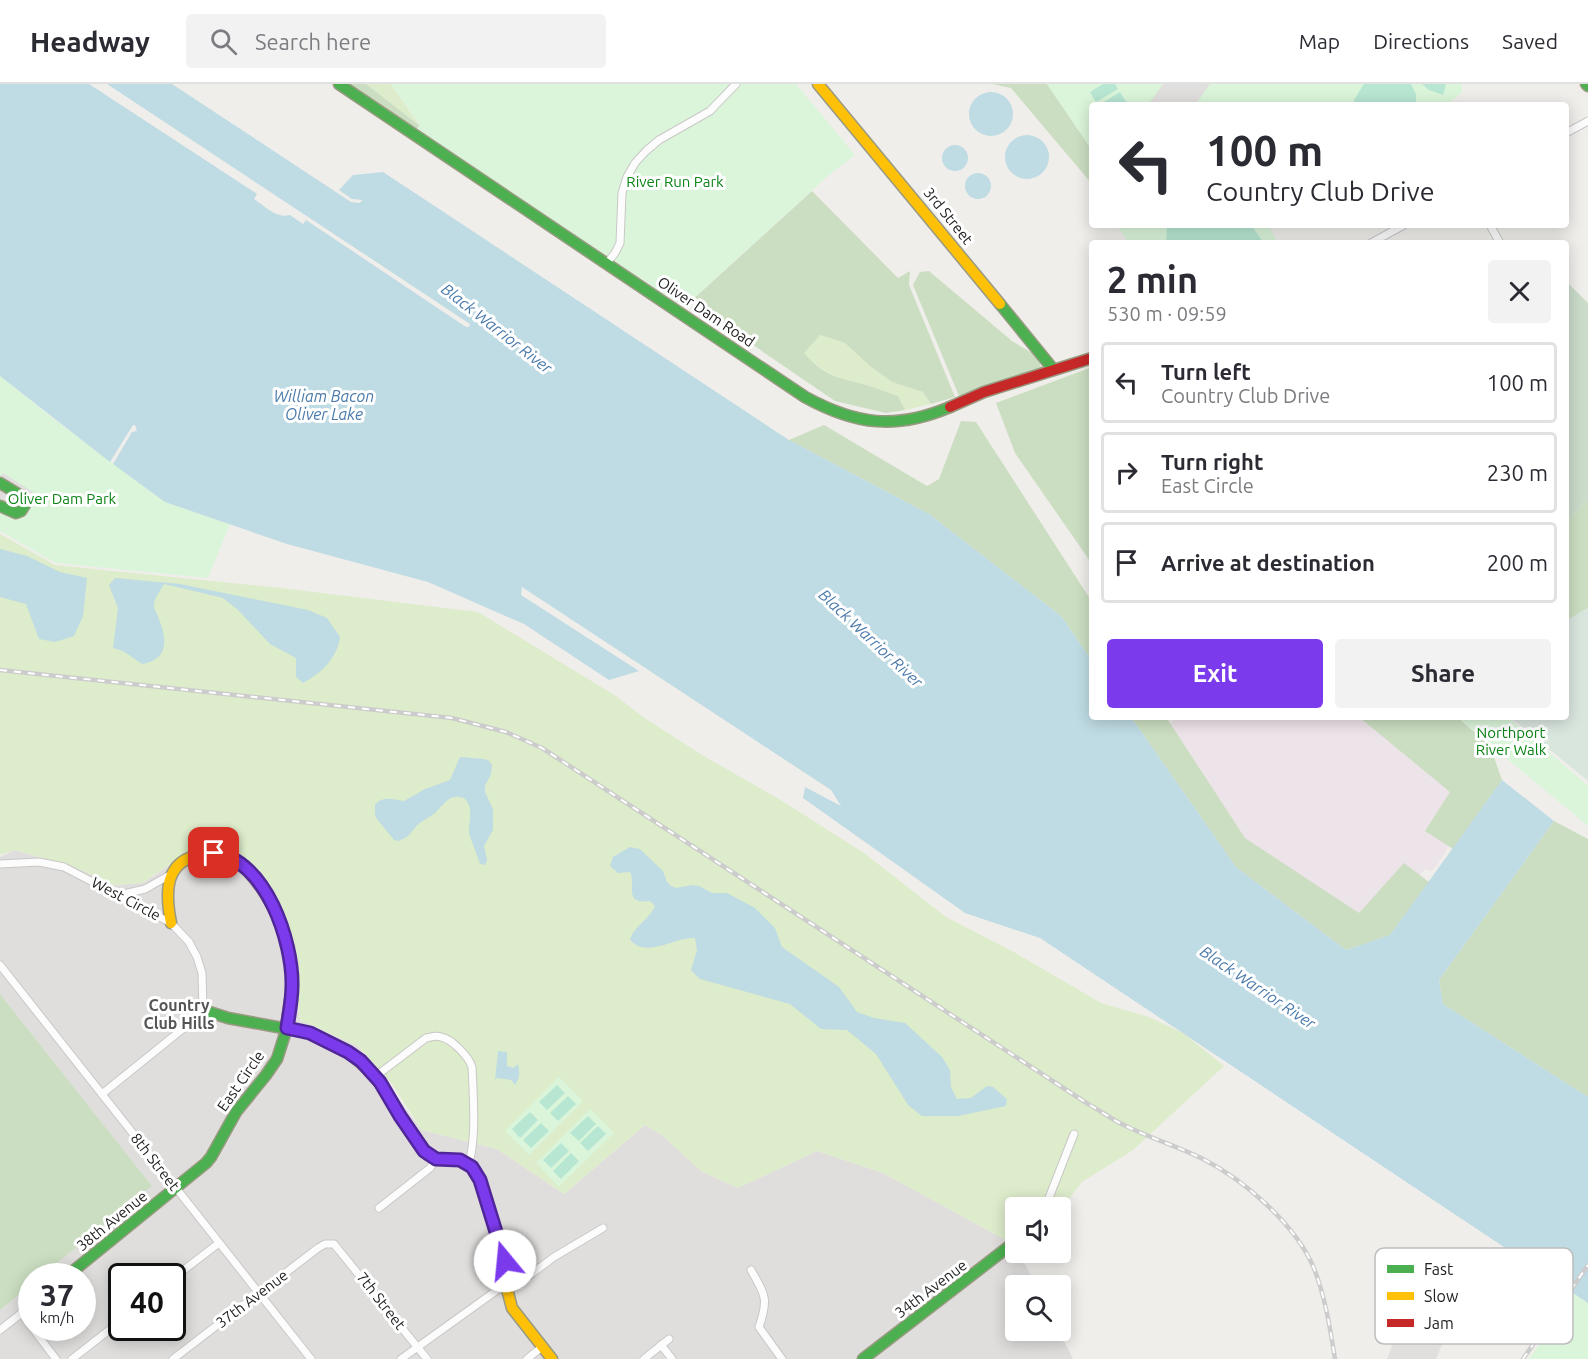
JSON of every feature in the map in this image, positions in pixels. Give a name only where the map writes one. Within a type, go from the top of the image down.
[{"type":"street","name":"Oliver Dam Road","points":[[339,84],[805,397],[851,418],[872,422],[893,421],[935,413],[984,392],[1089,358]]},
{"type":"street","points":[[606,264],[620,243],[622,193],[635,163],[652,145],[710,111],[736,84]]},
{"type":"street","name":"3rd Street","points":[[818,84],[1053,369]]},
{"type":"street","points":[[1569,132],[1588,121]]},
{"type":"street","points":[[1376,240],[1398,228]]},
{"type":"street","points":[[0,483],[28,500],[21,511],[16,513],[0,506]]},
{"type":"street","name":"East Circle","points":[[170,875],[189,858],[214,853],[236,860],[255,879],[271,902],[284,930],[292,988],[287,1028],[280,1051],[269,1073],[236,1111],[217,1150],[206,1163],[176,1188]]},
{"type":"street","name":"West Circle","points":[[0,864],[39,862],[57,865],[120,895],[171,923],[189,942],[197,957],[202,973],[203,1010]]},
{"type":"street","points":[[120,895],[144,889],[170,875]]},
{"type":"street","points":[[170,875],[167,894],[171,923]]},
{"type":"street","name":"8th Street","points":[[0,965],[311,1359]]},
{"type":"street","points":[[102,1094],[203,1010],[228,1018],[310,1033],[348,1052],[376,1076],[417,1142],[428,1155],[436,1159],[456,1159],[468,1164],[476,1172],[505,1261],[507,1287],[512,1308],[552,1359]]},
{"type":"street","points":[[376,1076],[426,1038],[434,1036],[449,1040],[468,1059],[472,1067],[471,1154],[468,1164]]},
{"type":"street","points":[[1049,1197],[1074,1134]]},
{"type":"street","points":[[379,1208],[430,1168],[436,1159]]},
{"type":"street","name":"38th Avenue","points":[[82,1263],[176,1188]]},
{"type":"street","points":[[401,1359],[507,1287],[603,1228]]},
{"type":"street","points":[[186,1268],[219,1243]]},
{"type":"street","name":"37th Avenue","points":[[173,1359],[318,1248],[325,1244],[334,1244]]},
{"type":"street","name":"7th Street","points":[[334,1244],[426,1359]]},
{"type":"street","name":"34th Avenue","points":[[863,1359],[1005,1249]]},
{"type":"street","points":[[751,1270],[766,1302],[759,1327],[782,1359]]},
{"type":"street","points":[[0,1330],[18,1315]]},
{"type":"street","points":[[72,1359],[108,1331]]},
{"type":"street","points":[[644,1359],[669,1339]]},
{"type":"street","points":[[42,1341],[56,1359]]},
{"type":"street","points":[[661,1345],[672,1359]]},
{"type":"street","points":[[527,1359],[542,1347]]},
{"type":"shaded area","points":[[1163,84],[1210,84],[1197,102],[1150,102]]},
{"type":"shaded area","points":[[3,473],[36,494],[25,511],[16,517],[11,517],[0,510],[0,477]]},
{"type":"shaded area","points":[[1588,608],[1588,781],[1514,720],[1569,720],[1569,619]]},
{"type":"shaded area","points":[[1174,720],[1403,720],[1482,785],[1458,824],[1444,855],[1432,871],[1425,869],[1418,876],[1374,934],[1230,868],[1157,735]]},
{"type":"shaded area","points":[[196,847],[236,853],[284,923],[300,1020],[358,1046],[422,1130],[497,1149],[564,1194],[645,1125],[662,1135],[701,1171],[738,1188],[817,1151],[883,1173],[1005,1240],[1005,1263],[1024,1263],[1031,1275],[1005,1275],[1005,1341],[1064,1341],[1073,1359],[0,1359],[0,1310],[18,1295],[18,1341],[96,1341],[96,1263],[57,1263],[152,1186],[0,994],[0,857],[15,850],[74,867],[115,885],[143,883]]},
{"type":"shaded area","points":[[1393,1344],[1442,1344],[1436,1359],[1387,1359]]},
{"type":"green space","points":[[349,84],[366,84],[420,126],[415,131]]},
{"type":"green space","points":[[366,84],[391,84],[420,126]]},
{"type":"green space","name":"River Run Park","points":[[391,84],[796,84],[855,155],[829,175],[684,307],[415,131],[420,125]]},
{"type":"green space","points":[[992,84],[1047,84],[1089,146],[1089,180],[1011,88]]},
{"type":"green space","points":[[1047,84],[1462,84],[1462,92],[1450,102],[1089,102],[1089,146]]},
{"type":"green space","points":[[1103,84],[1115,84],[1118,89],[1096,102],[1090,92]]},
{"type":"green space","points":[[1364,84],[1411,84],[1416,94],[1416,102],[1354,102]]},
{"type":"green space","points":[[1422,84],[1446,84],[1443,95],[1429,90]]},
{"type":"green space","points":[[1120,92],[1126,102],[1104,102]]},
{"type":"green space","points":[[812,191],[898,278],[910,271],[909,285],[955,397],[931,404],[923,392],[892,382],[845,343],[820,335],[804,353],[818,367],[839,378],[898,396],[905,410],[886,413],[835,401],[690,302]]},
{"type":"green space","points":[[1118,228],[1270,228],[1276,240],[1127,240]]},
{"type":"green space","points":[[1167,228],[1253,228],[1262,240],[1166,240]]},
{"type":"green space","points":[[929,271],[1012,341],[1037,356],[1042,369],[959,396],[913,285],[920,272]]},
{"type":"green space","points":[[1569,284],[1588,303],[1588,499],[1569,519]]},
{"type":"green space","points":[[819,335],[845,343],[892,382],[923,392],[931,404],[905,410],[898,396],[825,371],[803,353]]},
{"type":"green space","points":[[1089,368],[1089,560],[1015,453],[996,403]]},
{"type":"green space","name":"Oliver Dam Park","points":[[0,376],[165,502],[230,524],[208,578],[56,563],[0,531]]},
{"type":"green space","points":[[961,421],[976,422],[1089,597],[1089,657],[1061,616],[929,514],[789,440],[824,425],[927,486],[939,479]]},
{"type":"green space","points":[[1588,499],[1588,608],[1569,619],[1569,519]]},
{"type":"green space","points":[[0,534],[55,565],[281,588],[478,612],[616,696],[643,717],[702,755],[779,799],[864,853],[946,917],[1012,951],[1101,1003],[1149,1017],[1183,1033],[1224,1066],[1133,1150],[1082,1182],[1070,1197],[1005,1197],[1005,1240],[883,1173],[817,1151],[738,1188],[701,1171],[662,1135],[645,1125],[564,1194],[497,1149],[422,1130],[392,1084],[358,1046],[300,1020],[287,922],[236,853],[196,847],[142,883],[115,885],[74,867],[15,850],[0,855]]},
{"type":"green space","points":[[1133,720],[1168,720],[1245,838],[1359,913],[1404,863],[1429,882],[1390,935],[1346,950],[1236,867]]},
{"type":"green space","points":[[1363,720],[1460,720],[1490,746],[1502,780],[1453,849],[1425,831],[1450,792]]},
{"type":"green space","name":"Northport River Walk","points":[[1461,720],[1511,720],[1588,786],[1588,826]]},
{"type":"green space","points":[[1554,821],[1588,839],[1588,1097],[1443,1004],[1439,980]]},
{"type":"green space","points":[[0,994],[152,1186],[57,1263],[18,1263],[18,1295],[0,1310]]},
{"type":"green space","points":[[559,1077],[583,1101],[529,1155],[505,1131]]},
{"type":"green space","points":[[557,1085],[565,1093],[547,1110],[539,1102]]},
{"type":"green space","points":[[568,1096],[576,1104],[558,1121],[550,1113]]},
{"type":"green space","points":[[590,1109],[614,1133],[559,1187],[536,1163]]},
{"type":"green space","points":[[530,1112],[538,1120],[520,1138],[512,1129]]},
{"type":"green space","points":[[588,1116],[596,1124],[579,1141],[570,1133]]},
{"type":"green space","points":[[541,1123],[549,1131],[531,1148],[523,1140]]},
{"type":"green space","points":[[598,1126],[606,1134],[588,1151],[580,1143]]},
{"type":"green space","points":[[561,1143],[569,1151],[551,1168],[543,1160]]},
{"type":"green space","points":[[571,1153],[579,1161],[561,1179],[553,1171]]},
{"type":"green space","points":[[1575,1294],[1588,1303],[1588,1359],[1529,1359],[1540,1344],[1573,1344],[1573,1297]]},
{"type":"water","name":"William Bacon Oliver Lake","points":[[0,84],[89,84],[257,194],[254,199],[271,211],[280,215],[290,215],[303,224],[306,220],[469,327],[470,324],[107,84],[172,84],[351,202],[359,203],[363,200],[352,199],[339,190],[353,175],[383,172],[789,440],[929,514],[1061,616],[1089,657],[1089,720],[1133,720],[1236,867],[1346,950],[1390,935],[1502,780],[1554,821],[1439,980],[1443,1004],[1588,1097],[1588,1303],[1573,1293],[1573,1248],[1505,1248],[1040,938],[965,913],[803,798],[805,787],[841,806],[831,790],[522,587],[521,595],[639,671],[609,680],[524,624],[428,582],[287,544],[165,502],[113,464],[132,432],[137,431],[135,425],[110,462],[0,376]]},
{"type":"water","points":[[991,92],[1006,99],[1013,114],[1006,129],[991,136],[976,129],[969,114],[976,99]]},
{"type":"water","points":[[1027,135],[1042,142],[1049,157],[1042,172],[1027,179],[1012,172],[1005,157],[1012,142]]},
{"type":"water","points":[[955,145],[964,149],[968,158],[964,167],[955,171],[946,167],[942,158],[946,149]]},
{"type":"water","points":[[978,173],[987,177],[991,186],[987,195],[978,199],[969,195],[965,186],[969,177]]},
{"type":"water","points":[[0,549],[27,556],[60,572],[87,578],[83,616],[74,636],[55,642],[39,639],[26,604],[0,597]]},
{"type":"water","points":[[115,578],[180,584],[308,610],[327,618],[340,637],[336,652],[328,664],[303,683],[296,677],[296,658],[270,644],[238,610],[223,598],[164,584],[154,606],[164,634],[164,648],[157,658],[142,664],[123,651],[113,648],[118,608],[109,585]]},
{"type":"water","points":[[460,757],[484,759],[492,765],[485,792],[493,809],[493,830],[484,846],[487,860],[485,865],[480,864],[470,838],[470,809],[464,798],[451,798],[398,841],[394,840],[375,815],[375,805],[382,800],[404,801],[425,789],[450,780]]},
{"type":"water","points":[[630,847],[640,849],[663,871],[671,886],[676,888],[692,885],[712,893],[727,893],[755,908],[775,928],[782,947],[839,987],[857,1012],[874,1018],[905,1023],[942,1057],[950,1070],[951,1087],[957,1099],[971,1098],[987,1086],[993,1087],[1007,1099],[1006,1106],[958,1116],[922,1116],[908,1105],[876,1054],[847,1030],[821,1029],[790,1004],[700,979],[691,970],[697,950],[695,938],[687,938],[661,946],[636,945],[630,939],[632,934],[650,915],[655,906],[650,901],[636,900],[633,897],[630,872],[618,873],[610,866],[613,857]]},
{"type":"water","points":[[498,1051],[507,1052],[507,1066],[513,1068],[518,1064],[519,1075],[515,1085],[511,1080],[497,1078],[495,1080]]},
{"type":"railway","points":[[0,670],[452,718],[506,732],[542,748],[1088,1104],[1123,1125],[1203,1159],[1251,1191],[1294,1234],[1313,1266],[1324,1300],[1335,1359]]},
{"type":"railway","points":[[1573,1287],[1588,1265]]},
{"type":"railway","points":[[1523,1359],[1533,1344]]},
{"type":"traffic: fast","points":[[339,84],[805,397],[842,414],[876,421],[912,419],[950,407]]},
{"type":"traffic: fast","points":[[1000,304],[1053,369]]},
{"type":"traffic: fast","points":[[0,483],[28,500],[21,511],[16,513],[0,506]]},
{"type":"traffic: fast","points":[[83,1263],[211,1157],[236,1112],[277,1059],[285,1034],[291,994]]},
{"type":"traffic: fast","points":[[203,1010],[228,1018],[310,1033],[348,1052],[376,1076],[400,1116],[428,1155],[436,1159],[460,1160],[472,1167],[480,1180],[505,1261],[507,1289]]},
{"type":"traffic: fast","points":[[863,1359],[1005,1249]]},
{"type":"traffic: slow","points":[[818,84],[1000,304]]},
{"type":"traffic: slow","points":[[171,923],[168,889],[174,871],[180,863],[206,853],[222,854],[234,859],[246,869],[262,889],[282,926],[291,966],[291,994]]},
{"type":"traffic: slow","points":[[507,1289],[512,1308],[552,1359]]},
{"type":"traffic: jam","points":[[950,407],[984,392],[1089,359]]},
{"type":"district","name":"Country Club Hills","points":[[179,1014]]},
{"type":"route","points":[[214,853],[230,857],[243,866],[261,887],[281,922],[292,980],[287,1028],[310,1033],[361,1061],[376,1076],[400,1116],[428,1155],[441,1160],[460,1160],[472,1167],[480,1180],[505,1261]]},
{"type":"water label","name":"Black Warrior River","points":[[497,328]]},
{"type":"water label","name":"Black Warrior River","points":[[871,638]]},
{"type":"water label","name":"Black Warrior River","points":[[1258,987]]}]
